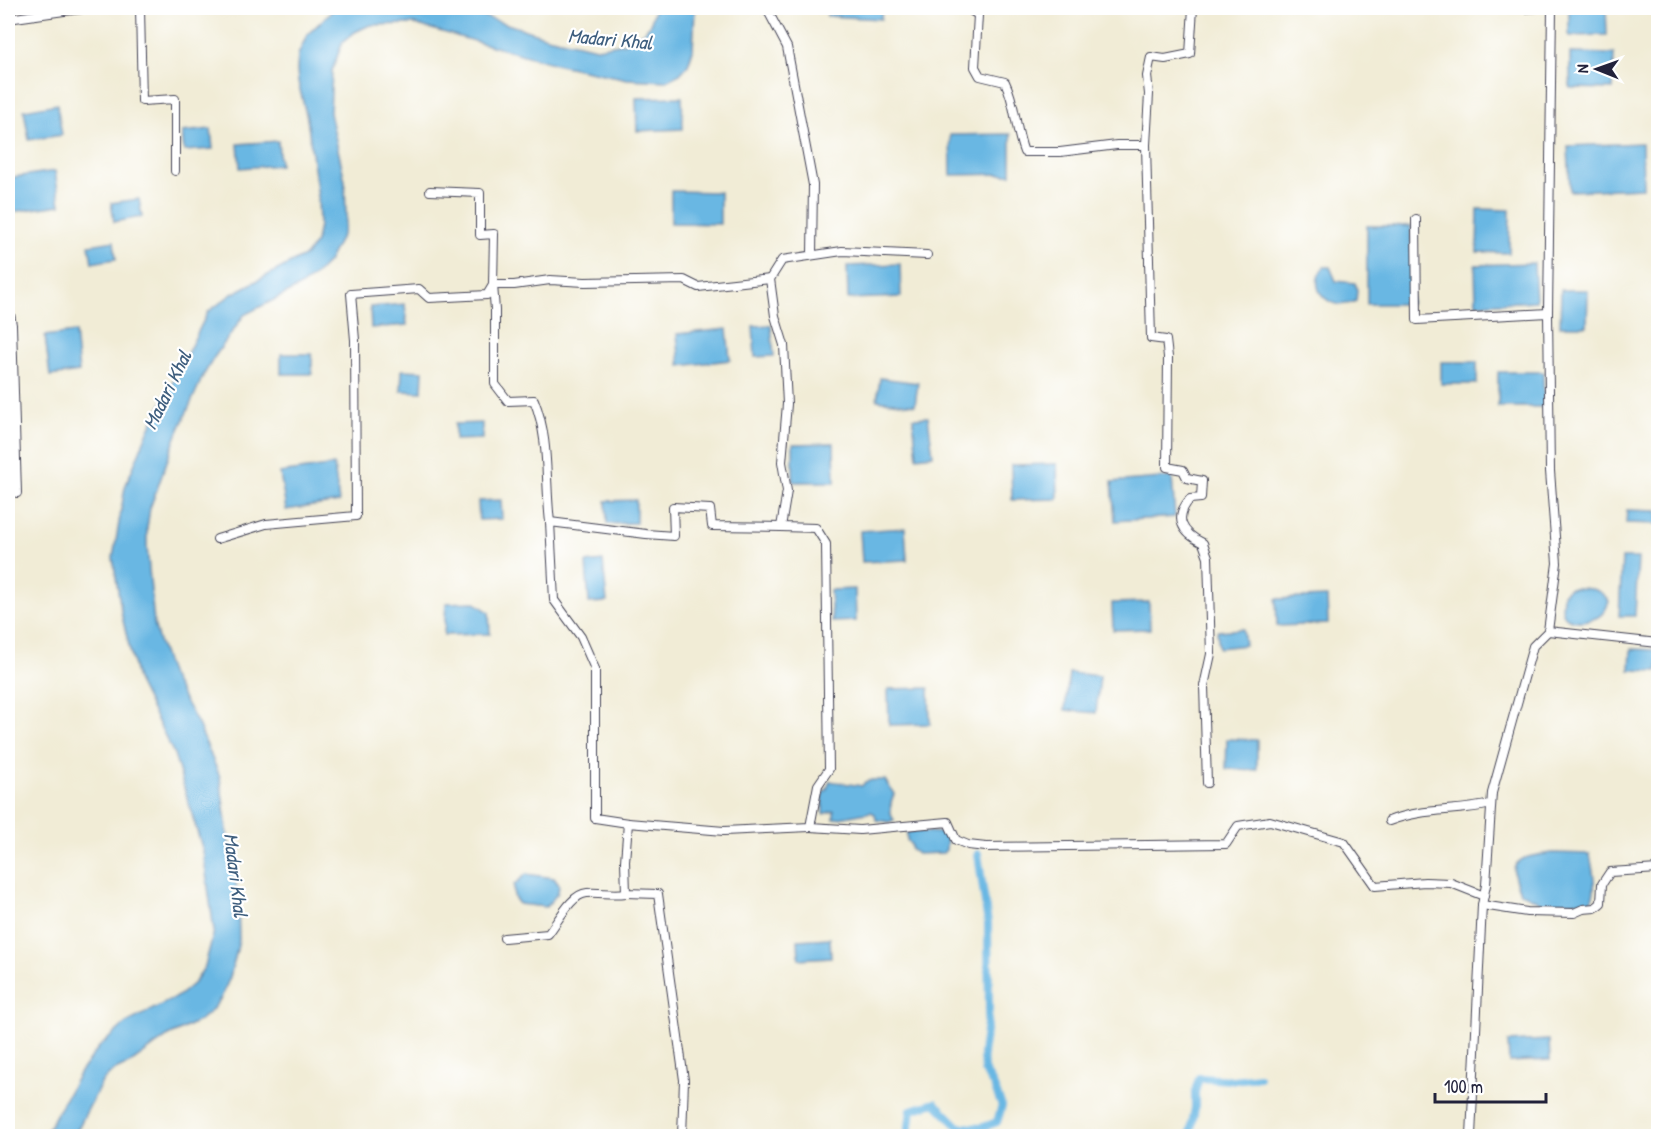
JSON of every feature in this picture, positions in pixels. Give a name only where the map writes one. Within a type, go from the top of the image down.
[{"type":"street","points":[[8,19],[63,9],[92,8]]},
{"type":"street","points":[[140,8],[142,101],[175,99],[175,171]]},
{"type":"street","points":[[769,8],[769,13],[786,47],[813,185],[812,254]]},
{"type":"street","points":[[967,8],[978,15],[975,67],[980,76],[1005,82],[1012,95],[1019,138],[1024,152],[1060,152],[1146,145]]},
{"type":"street","points":[[1193,8],[1190,54],[1165,59],[1151,57],[1147,76],[1149,94],[1146,145],[1151,338],[1166,340],[1168,357],[1167,466],[1183,471],[1186,478],[1202,481],[1202,498],[1191,499],[1185,506],[1182,517],[1185,532],[1203,543],[1208,557],[1211,654],[1204,686],[1207,783]]},
{"type":"street","points":[[1476,8],[1476,10],[1538,8]]},
{"type":"street","points":[[1471,1137],[1482,905],[1492,793],[1533,646],[1548,631],[1557,563],[1550,471],[1548,313],[1552,8]]},
{"type":"street","points":[[430,191],[480,193],[480,235],[494,234],[495,384],[508,401],[534,400],[539,411],[547,452],[546,490],[554,600],[581,637],[595,669],[595,819],[724,831],[810,827],[860,830],[948,822],[956,840],[968,845],[986,847],[1226,844],[1238,826],[1270,821],[1344,842],[1375,886],[1425,882],[1451,883],[1484,896]]},
{"type":"street","points":[[1416,219],[1417,320],[1548,313]]},
{"type":"street","points":[[781,527],[788,490],[782,462],[787,404],[784,345],[775,316],[770,279],[782,260],[812,254],[842,251],[927,255]]},
{"type":"street","points":[[493,285],[514,285],[550,280],[585,282],[684,280],[698,287],[770,279]]},
{"type":"street","points":[[217,540],[266,524],[356,516],[355,340],[351,294],[419,289],[429,298],[487,296],[493,285]]},
{"type":"street","points":[[8,303],[12,325],[10,353],[17,493]]},
{"type":"street","points":[[550,522],[674,536],[673,507],[710,509],[712,526],[816,528],[826,544],[829,769],[818,785],[810,827]]},
{"type":"street","points":[[1548,631],[1659,644]]},
{"type":"street","points":[[1389,821],[1405,815],[1472,809],[1491,804]]},
{"type":"street","points":[[626,893],[625,861],[628,823]]},
{"type":"street","points":[[1482,905],[1527,912],[1574,913],[1583,909],[1595,908],[1601,903],[1602,884],[1610,872],[1659,869]]},
{"type":"street","points":[[504,938],[548,934],[560,920],[572,899],[584,893],[658,894],[684,1080],[682,1137]]},
{"type":"water","points":[[335,8],[458,8],[547,37],[597,48],[624,43],[644,32],[650,25],[655,8],[695,8],[693,50],[688,65],[680,74],[666,81],[627,79],[559,65],[414,24],[370,25],[355,32],[342,43],[332,71],[330,113],[345,181],[346,217],[343,233],[328,262],[314,276],[297,288],[244,315],[213,359],[177,434],[150,508],[147,528],[154,623],[158,638],[171,676],[198,724],[220,777],[238,895],[239,940],[230,977],[221,998],[211,1011],[200,1020],[167,1037],[129,1064],[113,1071],[102,1082],[74,1136],[44,1136],[80,1072],[99,1047],[126,1023],[180,995],[195,982],[205,966],[214,931],[203,851],[174,754],[137,680],[122,616],[113,558],[125,487],[149,429],[208,312],[232,294],[306,255],[316,242],[319,225],[318,197],[307,118],[298,82],[298,55],[307,35]]},
{"type":"water","points":[[827,8],[882,8],[881,19],[827,16]]},
{"type":"water","points":[[1569,8],[1606,8],[1607,35],[1569,36]]},
{"type":"water","points":[[1570,53],[1614,54],[1613,89],[1570,88]]},
{"type":"water","points":[[682,97],[683,129],[637,131],[636,98]]},
{"type":"water","points":[[57,104],[62,135],[29,140],[24,110]]},
{"type":"water","points":[[211,129],[213,149],[184,151],[182,132]]},
{"type":"water","points":[[1011,134],[1011,174],[951,175],[950,135]]},
{"type":"water","points":[[278,141],[280,165],[240,168],[238,144]]},
{"type":"water","points":[[1642,143],[1643,188],[1570,191],[1568,146]]},
{"type":"water","points":[[55,171],[60,205],[12,212],[8,178]]},
{"type":"water","points":[[671,191],[720,192],[720,224],[671,223]]},
{"type":"water","points":[[139,199],[142,217],[114,222],[111,203]]},
{"type":"water","points":[[1478,209],[1510,210],[1509,253],[1477,252]]},
{"type":"water","points":[[1367,226],[1411,226],[1411,304],[1367,304]]},
{"type":"water","points":[[114,241],[116,259],[92,263],[89,245]]},
{"type":"water","points":[[1534,263],[1536,301],[1476,304],[1475,265]]},
{"type":"water","points":[[900,264],[901,297],[848,299],[847,266]]},
{"type":"water","points":[[1324,267],[1330,267],[1336,281],[1355,283],[1356,301],[1338,304],[1324,297],[1317,283]]},
{"type":"water","points":[[1561,290],[1588,290],[1587,326],[1560,326]]},
{"type":"water","points":[[405,304],[407,325],[371,328],[370,307]]},
{"type":"water","points":[[771,325],[774,356],[755,357],[753,326]]},
{"type":"water","points":[[727,329],[730,360],[680,366],[677,334]]},
{"type":"water","points":[[75,332],[79,372],[50,376],[45,336]]},
{"type":"water","points":[[281,354],[312,354],[312,374],[281,374]]},
{"type":"water","points":[[1441,362],[1477,362],[1477,384],[1441,384]]},
{"type":"water","points":[[402,370],[423,371],[422,392],[401,391]]},
{"type":"water","points":[[1498,372],[1543,372],[1544,407],[1498,407]]},
{"type":"water","points":[[880,378],[918,383],[915,405],[877,400]]},
{"type":"water","points":[[928,417],[933,455],[917,457],[913,418]]},
{"type":"water","points":[[482,423],[482,439],[455,440],[455,424]]},
{"type":"water","points":[[834,443],[835,482],[793,482],[793,444]]},
{"type":"water","points":[[1057,464],[1058,499],[1012,500],[1011,465]]},
{"type":"water","points":[[334,465],[339,502],[286,510],[280,473]]},
{"type":"water","points":[[1172,477],[1175,517],[1115,521],[1112,482]]},
{"type":"water","points":[[501,500],[502,519],[479,520],[478,501]]},
{"type":"water","points":[[636,500],[636,523],[607,524],[606,501]]},
{"type":"water","points":[[1627,510],[1658,511],[1658,524],[1626,523]]},
{"type":"water","points":[[905,528],[907,560],[862,562],[860,531]]},
{"type":"water","points":[[1622,558],[1638,558],[1635,616],[1619,616]]},
{"type":"water","points":[[603,561],[607,602],[589,603],[586,563]]},
{"type":"water","points":[[1569,588],[1586,588],[1601,593],[1609,602],[1604,612],[1598,617],[1584,621],[1574,621],[1566,617],[1562,606],[1563,594]]},
{"type":"water","points":[[855,589],[856,621],[832,622],[830,590]]},
{"type":"water","points":[[1327,597],[1328,624],[1277,626],[1276,599]]},
{"type":"water","points":[[474,602],[489,612],[490,634],[444,635],[446,603]]},
{"type":"water","points":[[1149,602],[1150,629],[1113,630],[1112,603]]},
{"type":"water","points":[[1243,629],[1245,645],[1219,648],[1217,631]]},
{"type":"water","points":[[1631,649],[1658,650],[1658,671],[1630,670]]},
{"type":"water","points":[[1069,673],[1100,676],[1096,713],[1065,710]]},
{"type":"water","points":[[929,688],[930,724],[889,725],[888,689]]},
{"type":"water","points":[[1227,739],[1257,740],[1257,770],[1226,769]]},
{"type":"water","points":[[885,780],[894,794],[891,815],[894,820],[889,822],[876,820],[875,814],[871,812],[834,819],[834,811],[823,814],[823,791],[826,791],[830,781],[862,786],[865,782]]},
{"type":"water","points":[[907,832],[943,833],[947,837],[946,850],[943,853],[917,854],[911,849],[907,840]]},
{"type":"water","points":[[1553,853],[1590,854],[1594,884],[1591,901],[1544,904],[1520,892],[1515,878],[1516,865],[1526,858]]},
{"type":"water","points":[[526,874],[554,878],[559,885],[558,893],[546,907],[519,904],[514,897],[514,885]]},
{"type":"water","points":[[830,938],[831,957],[799,959],[798,940]]},
{"type":"water","points":[[1549,1040],[1550,1060],[1509,1062],[1508,1042]]},
{"type":"waterway","points":[[908,1136],[911,1110],[935,1103],[959,1127],[981,1128],[997,1122],[1002,1106],[984,1070],[983,1053],[989,1009],[988,924],[978,854]]},
{"type":"waterway","points":[[1190,1136],[1195,1108],[1195,1092],[1199,1078],[1233,1080],[1259,1077]]},
{"type":"water label","name":"Madari Khal","points":[[610,39]]},
{"type":"water label","name":"Madari Khal","points":[[167,390]]},
{"type":"water label","name":"Madari Khal","points":[[236,875]]}]
